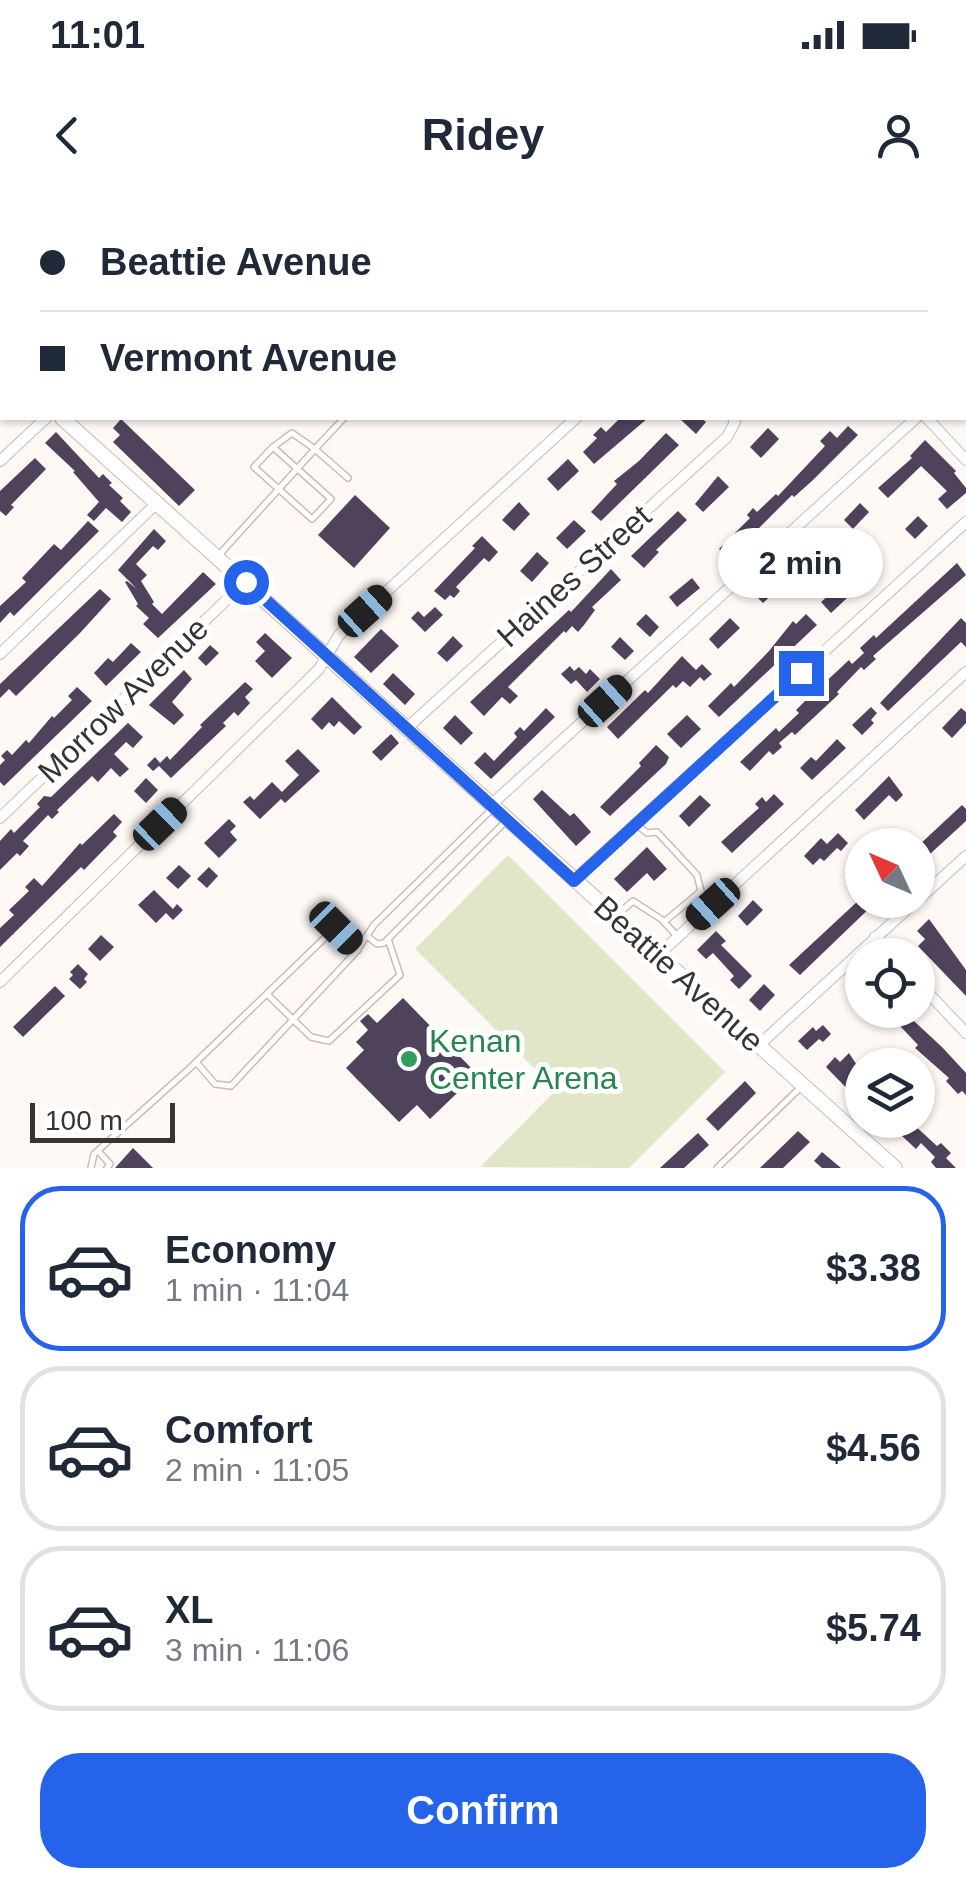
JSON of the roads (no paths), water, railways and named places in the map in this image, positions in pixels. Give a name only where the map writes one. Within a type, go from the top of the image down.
[{"type":"street","points":[[0,461],[44,420]]},
{"type":"street","name":"Beattie Avenue","points":[[64,420],[894,1168]]},
{"type":"street","points":[[0,982],[319,668],[339,635],[574,420]]},
{"type":"street","name":"Haines Street","points":[[408,726],[728,437],[734,420]]},
{"type":"street","points":[[493,806],[914,420]]},
{"type":"street","points":[[929,420],[966,460]]},
{"type":"street","points":[[0,654],[158,503]]},
{"type":"street","points":[[574,881],[966,522]]},
{"type":"street","name":"Morrow Avenue","points":[[0,818],[246,582]]},
{"type":"street","points":[[658,956],[966,672]]},
{"type":"street","points":[[935,884],[966,856]]},
{"type":"street","points":[[759,1044],[897,918]]},
{"type":"street","points":[[935,1000],[966,1033]]},
{"type":"lane","points":[[217,557],[342,420]]},
{"type":"lane","points":[[273,447],[331,499],[312,519],[254,467],[273,447],[292,433],[348,478]]},
{"type":"lane","points":[[196,1062],[215,1084],[231,1086],[358,950],[374,925],[493,806]]},
{"type":"lane","points":[[367,936],[377,944],[388,939],[508,819]]},
{"type":"lane","points":[[636,824],[648,833],[658,832],[697,875],[701,891],[713,904]]},
{"type":"lane","points":[[664,922],[701,891]]},
{"type":"lane","points":[[614,917],[633,901],[678,937]]},
{"type":"lane","points":[[91,1168],[98,1151],[336,928],[358,950]]},
{"type":"lane","points":[[267,994],[310,1037],[329,1041],[400,975],[388,939]]},
{"type":"lane","points":[[717,1168],[803,1085]]},
{"type":"lane","points":[[98,1151],[110,1164],[107,1168]]},
{"type":"place","name":"Kenan Center Arena","points":[[409,1059]]}]
